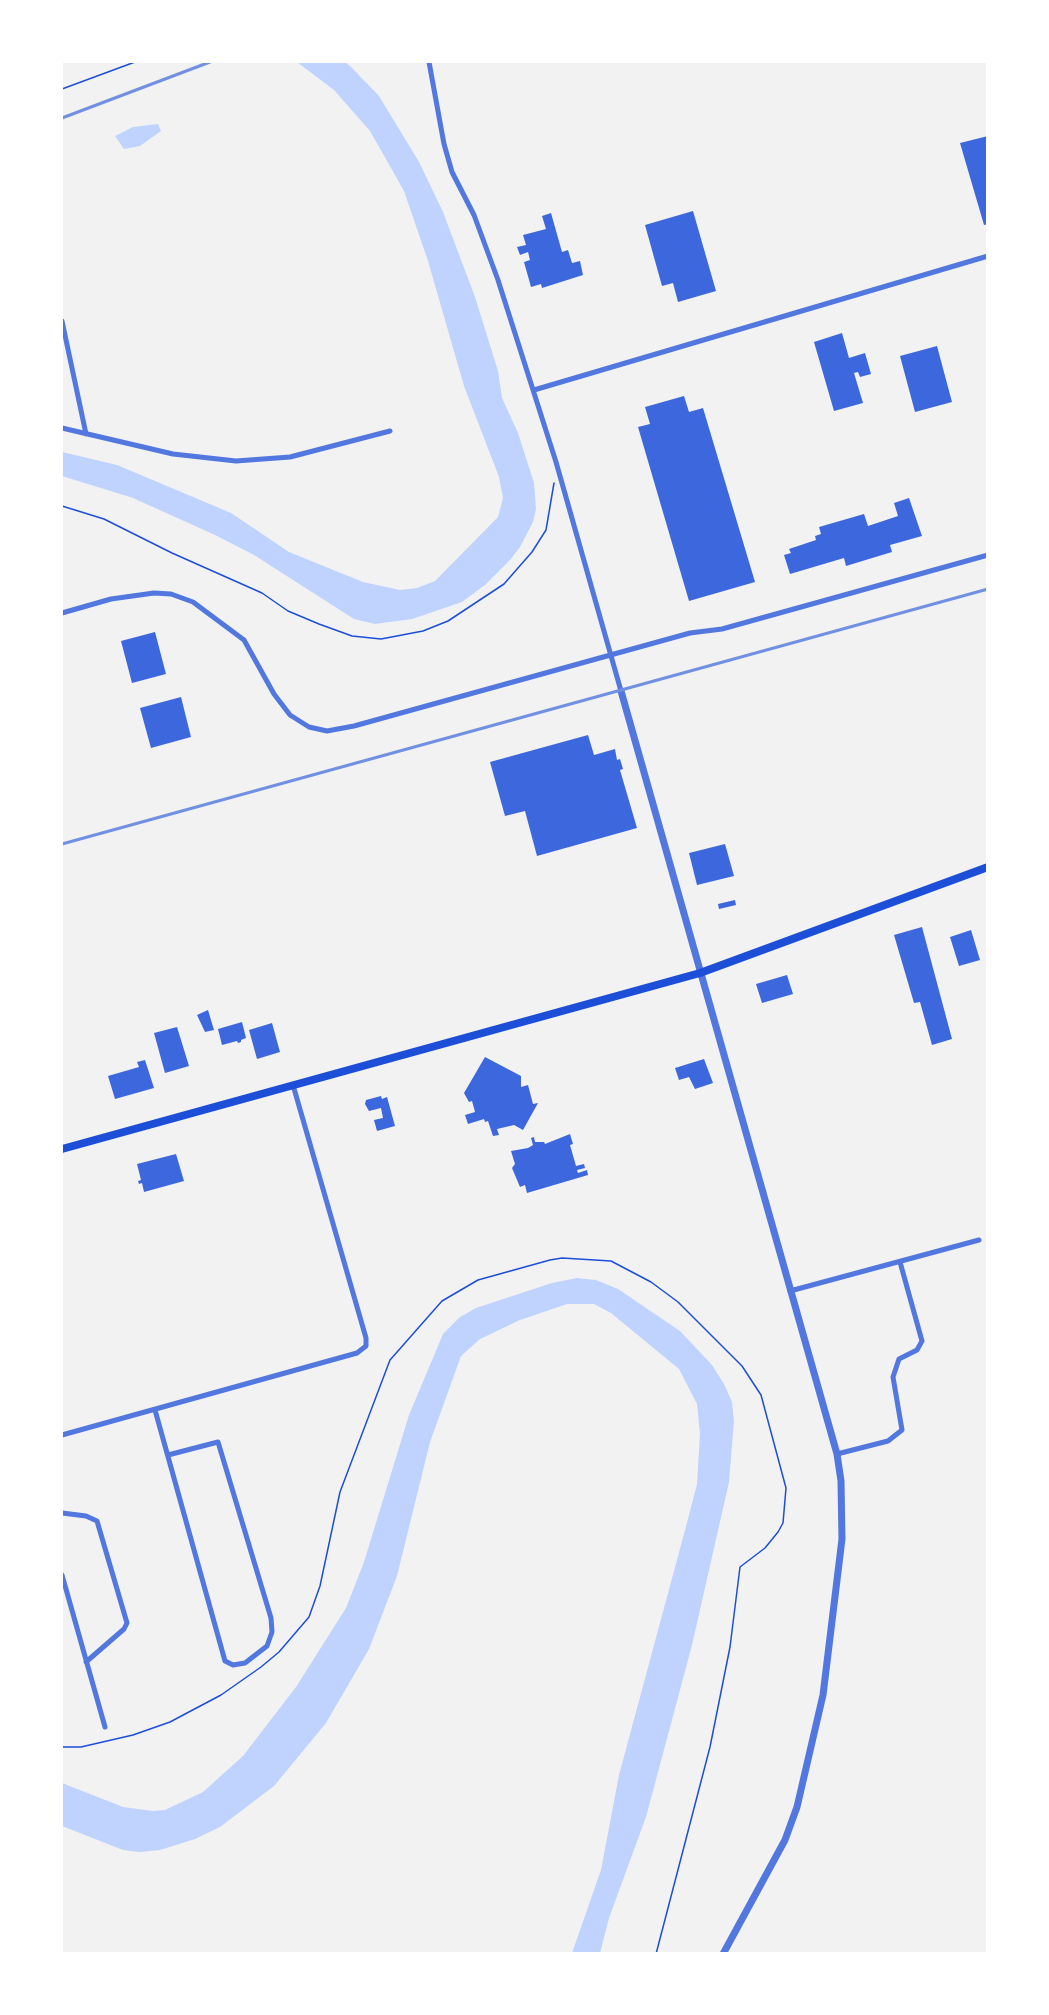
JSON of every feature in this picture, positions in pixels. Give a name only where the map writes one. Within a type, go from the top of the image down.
[{"type":"main road","points":[[62,1149],[700,974],[987,867]]},
{"type":"street","points":[[429,62],[444,144],[452,172],[474,215],[534,390],[556,462],[837,1454],[841,1481],[842,1539],[823,1695],[797,1807],[785,1840],[723,1953]]},
{"type":"street","points":[[534,390],[987,256]]},
{"type":"street","points":[[62,321],[86,434]]},
{"type":"street","points":[[62,428],[195,458],[246,460],[290,457],[390,431]]},
{"type":"street","points":[[62,613],[111,599],[154,593],[183,598],[211,614],[244,640],[274,694],[290,715],[309,727],[336,730],[987,555]]},
{"type":"street","points":[[62,1435],[357,1353],[366,1346],[366,1338],[292,1085]]},
{"type":"street","points":[[790,1291],[979,1240]]},
{"type":"street","points":[[837,1454],[893,1438],[902,1430],[902,1418],[894,1394],[893,1377],[899,1359],[917,1350],[922,1341],[900,1262]]},
{"type":"street","points":[[155,1410],[225,1661],[233,1665],[245,1664],[267,1646],[272,1632],[271,1618],[218,1442],[168,1455]]},
{"type":"street","points":[[62,1513],[86,1516],[97,1521],[127,1623],[124,1629],[86,1662]]},
{"type":"street","points":[[62,1575],[105,1727]]},
{"type":"path","points":[[62,89],[135,62]]},
{"type":"path","points":[[62,506],[104,519],[172,553],[262,593],[288,611],[319,624],[352,636],[381,639],[423,631],[448,621],[504,584],[532,552],[546,530],[556,462]]},
{"type":"path","points":[[62,1747],[81,1747],[133,1735],[170,1722],[220,1695],[261,1667],[299,1629],[314,1610],[339,1492],[390,1360],[442,1301],[478,1280],[550,1260],[562,1258],[611,1261],[651,1282],[678,1302],[742,1366],[761,1395],[786,1488],[783,1523],[778,1532],[765,1548],[740,1567],[730,1647],[710,1747],[656,1953]]},
{"type":"water","points":[[297,62],[345,62],[379,96],[419,162],[443,212],[475,297],[498,371],[502,398],[518,433],[534,483],[536,509],[533,522],[520,547],[510,560],[485,585],[462,602],[412,619],[375,624],[354,619],[254,555],[215,535],[133,498],[62,476],[62,452],[117,465],[231,513],[289,552],[363,582],[400,590],[417,588],[435,581],[498,517],[503,498],[499,477],[464,386],[428,261],[404,191],[370,131],[334,90]]},
{"type":"water","points":[[158,124],[161,131],[140,146],[124,149],[115,136],[133,127]]},
{"type":"water","points":[[577,1278],[596,1280],[618,1289],[680,1331],[712,1365],[724,1384],[732,1402],[734,1421],[729,1482],[692,1645],[646,1817],[609,1918],[600,1953],[572,1953],[601,1870],[619,1775],[697,1484],[700,1434],[697,1404],[679,1369],[611,1313],[594,1304],[567,1304],[520,1320],[480,1339],[461,1356],[430,1442],[397,1576],[369,1649],[326,1723],[274,1786],[220,1827],[195,1839],[160,1850],[139,1852],[123,1850],[62,1826],[62,1783],[123,1807],[153,1811],[165,1810],[203,1792],[243,1756],[296,1687],[346,1608],[364,1562],[409,1415],[443,1334],[460,1317],[476,1308],[552,1283]]},
{"type":"building","points":[[988,136],[988,224],[984,225],[960,143]]},
{"type":"building","points":[[693,211],[716,291],[678,302],[673,283],[662,286],[645,225]]},
{"type":"building","points":[[551,213],[562,252],[568,250],[572,263],[580,261],[583,275],[542,288],[541,284],[531,287],[524,262],[530,260],[528,252],[520,255],[517,247],[526,245],[523,235],[546,229],[542,216]]},
{"type":"building","points":[[842,333],[849,358],[865,353],[871,374],[860,377],[858,372],[854,373],[863,403],[834,411],[814,342]]},
{"type":"building","points":[[937,346],[952,402],[915,412],[900,356]]},
{"type":"building","points":[[684,396],[689,412],[703,408],[755,582],[689,601],[638,427],[650,424],[645,407]]},
{"type":"building","points":[[909,498],[922,536],[890,545],[892,552],[846,566],[844,558],[790,574],[784,555],[791,553],[789,549],[816,540],[815,536],[821,534],[819,527],[864,514],[868,526],[898,516],[894,503]]},
{"type":"building","points":[[155,632],[166,674],[132,683],[121,641]]},
{"type":"building","points":[[181,697],[191,737],[151,748],[140,708]]},
{"type":"building","points":[[588,735],[594,755],[615,749],[617,760],[620,759],[623,769],[620,770],[637,828],[537,856],[525,811],[505,816],[490,762]]},
{"type":"building","points":[[725,844],[734,876],[697,885],[689,853]]},
{"type":"building","points":[[735,900],[736,905],[719,909],[718,904]]},
{"type":"building","points":[[922,927],[952,1039],[932,1045],[920,1002],[914,1003],[894,935]]},
{"type":"building","points":[[971,930],[980,960],[959,966],[950,937]]},
{"type":"building","points":[[787,975],[793,994],[762,1003],[756,984]]},
{"type":"building","points":[[208,1010],[214,1030],[205,1032],[197,1015]]},
{"type":"building","points":[[242,1022],[246,1038],[238,1043],[237,1041],[222,1045],[218,1029]]},
{"type":"building","points":[[272,1023],[280,1052],[257,1059],[249,1030]]},
{"type":"building","points":[[177,1027],[189,1066],[165,1073],[154,1033]]},
{"type":"building","points":[[485,1057],[521,1076],[521,1087],[528,1085],[533,1104],[538,1103],[523,1130],[514,1125],[497,1129],[499,1135],[493,1136],[488,1121],[485,1122],[484,1119],[468,1124],[465,1115],[475,1112],[472,1101],[469,1102],[464,1093]]},
{"type":"building","points":[[704,1059],[713,1083],[695,1089],[689,1077],[679,1080],[675,1068]]},
{"type":"building","points":[[145,1060],[154,1088],[115,1099],[108,1076],[139,1067],[137,1062]]},
{"type":"building","points":[[381,1096],[382,1099],[387,1097],[395,1126],[377,1131],[374,1120],[383,1118],[381,1108],[369,1111],[365,1104],[366,1100]]},
{"type":"building","points":[[570,1134],[573,1144],[570,1145],[576,1166],[584,1164],[585,1168],[577,1170],[578,1173],[587,1170],[588,1175],[527,1193],[525,1185],[520,1187],[512,1168],[515,1164],[511,1151],[533,1145],[531,1138],[534,1137],[535,1142],[545,1144]]},
{"type":"building","points":[[176,1154],[184,1181],[144,1192],[142,1183],[139,1184],[138,1181],[141,1180],[137,1164]]},
{"type":"railway","points":[[62,118],[210,62]]},
{"type":"railway","points":[[62,844],[988,589]]}]
